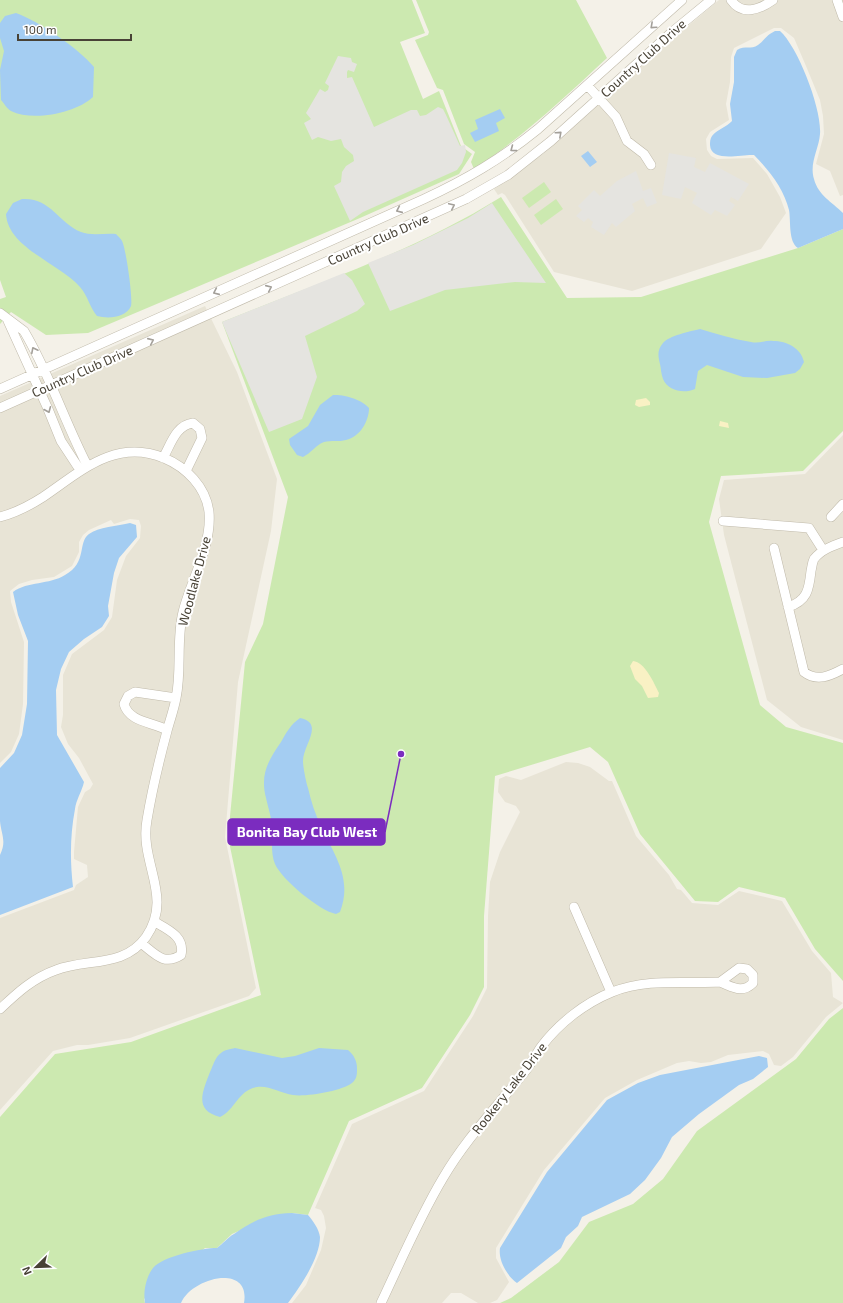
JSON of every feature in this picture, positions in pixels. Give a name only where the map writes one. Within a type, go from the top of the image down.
[{"type":"street","name":"Country Club Drive","points":[[0,389],[461,182],[516,147],[682,0]]},
{"type":"street","name":"Country Club Drive","points":[[0,408],[466,199],[508,175],[531,158],[711,0]]},
{"type":"street","points":[[731,0],[741,10],[748,11],[758,8],[773,0]]},
{"type":"street","points":[[837,0],[843,18]]},
{"type":"street","points":[[587,85],[616,117],[627,141],[644,154],[651,165]]},
{"type":"street","points":[[0,313],[8,321],[24,331],[51,385],[83,468]]},
{"type":"street","points":[[8,321],[61,441],[83,468]]},
{"type":"street","points":[[163,458],[184,424],[192,424],[200,429],[202,438],[186,471]]},
{"type":"street","name":"Woodlake Drive","points":[[0,517],[28,506],[83,468],[101,459],[126,453],[143,453],[163,458],[186,471],[204,494],[207,503],[209,520],[199,564],[183,612],[179,644],[176,698],[154,783],[146,832],[147,850],[158,898],[155,922],[141,943],[125,955],[113,960],[69,966],[48,972],[23,988],[0,1010]]},
{"type":"street","points":[[831,517],[843,504]]},
{"type":"street","points":[[723,521],[810,528],[823,550]]},
{"type":"street","points":[[788,607],[797,604],[804,598],[808,590],[812,563],[823,550],[843,542]]},
{"type":"street","points":[[774,548],[804,672],[811,678],[821,678],[830,676],[843,669]]},
{"type":"street","points":[[167,730],[133,718],[126,712],[124,704],[128,696],[135,692],[176,698]]},
{"type":"street","points":[[574,907],[611,992]]},
{"type":"street","points":[[141,943],[164,959],[174,960],[182,955],[183,946],[179,938],[155,922]]},
{"type":"street","name":"Rookery Lake Drive","points":[[381,1303],[443,1178],[471,1135],[523,1074],[555,1031],[578,1011],[611,992],[652,982],[720,982]]},
{"type":"shaded area","points":[[719,0],[843,0],[843,195],[840,196],[830,171],[816,164],[824,134],[823,116],[820,100],[806,66],[794,38],[781,28],[774,28],[734,48],[731,57],[730,82],[726,104],[729,120],[710,132],[706,139],[707,150],[711,156],[717,159],[753,158],[767,174],[780,197],[786,213],[761,249],[632,291],[554,272],[505,195],[502,193],[498,195],[494,189],[543,154],[676,36]]},
{"type":"shaded area","points":[[338,56],[351,58],[352,62],[357,64],[354,72],[348,70],[347,78],[352,77],[374,127],[411,110],[417,110],[420,116],[426,115],[438,107],[443,109],[460,146],[465,145],[466,152],[462,163],[457,170],[363,212],[350,221],[334,186],[341,182],[342,172],[346,166],[354,161],[353,155],[344,147],[341,139],[331,141],[318,137],[312,140],[304,123],[311,119],[306,113],[320,89],[325,92],[328,90],[329,86],[325,83]]},
{"type":"shaded area","points":[[669,153],[696,158],[694,167],[705,172],[710,163],[749,184],[738,201],[731,197],[729,201],[735,205],[727,216],[715,210],[711,215],[692,203],[697,193],[685,187],[681,199],[662,195]]},
{"type":"shaded area","points":[[636,171],[643,191],[651,188],[657,203],[647,207],[643,198],[632,204],[635,211],[616,227],[612,223],[604,235],[591,227],[593,222],[588,218],[584,222],[576,216],[582,210],[578,206],[594,190],[600,196],[617,181]]},
{"type":"shaded area","points":[[492,203],[546,283],[515,282],[445,290],[390,311],[368,263],[413,245],[468,218]]},
{"type":"shaded area","points":[[344,273],[352,280],[365,304],[357,311],[305,336],[317,377],[302,419],[269,432],[222,322]]},
{"type":"shaded area","points":[[205,306],[237,372],[277,479],[271,531],[238,682],[225,837],[256,988],[249,996],[130,1038],[88,1045],[77,1045],[53,1051],[0,1110],[0,918],[74,890],[76,885],[88,877],[87,865],[74,859],[74,852],[78,807],[85,792],[90,789],[93,784],[79,758],[68,744],[61,727],[63,715],[63,675],[72,654],[104,630],[112,617],[117,580],[126,556],[140,538],[141,526],[139,520],[130,519],[114,524],[111,520],[89,530],[83,535],[79,542],[79,552],[72,566],[54,577],[32,580],[19,584],[10,591],[11,602],[24,642],[23,704],[19,734],[11,752],[0,763],[0,396]]},
{"type":"shaded area","points":[[843,435],[843,740],[801,727],[767,700],[724,535],[719,499],[724,480],[805,474]]},
{"type":"shaded area","points":[[566,762],[578,763],[590,767],[609,781],[612,781],[636,836],[669,875],[677,889],[681,890],[692,903],[718,905],[739,891],[782,901],[812,951],[831,973],[833,997],[843,1003],[826,1017],[793,1057],[781,1066],[774,1065],[769,1054],[763,1051],[728,1055],[711,1062],[701,1063],[689,1061],[677,1063],[637,1080],[605,1098],[544,1170],[496,1248],[496,1258],[509,1282],[497,1300],[490,1303],[478,1303],[461,1293],[451,1293],[442,1303],[292,1303],[306,1285],[321,1250],[326,1228],[324,1216],[321,1210],[315,1208],[352,1124],[424,1091],[473,1016],[487,988],[490,882],[500,852],[520,812],[516,806],[505,802],[498,792],[499,779],[506,776],[521,780]]},
{"type":"green space","points":[[0,0],[412,0],[425,33],[400,42],[423,99],[439,91],[461,146],[472,154],[459,174],[360,218],[88,333],[46,335],[11,312],[0,324],[0,299],[6,297],[0,280]]},
{"type":"green space","points":[[416,0],[576,0],[607,58],[526,130],[492,157],[474,169],[471,162],[475,152],[464,144],[443,90],[437,88],[415,40],[428,35],[429,32]]},
{"type":"green space","points":[[544,182],[551,192],[529,208],[522,198]]},
{"type":"green space","points":[[501,197],[567,298],[641,297],[798,248],[843,229],[843,431],[803,471],[721,476],[709,522],[760,705],[786,727],[843,743],[843,981],[815,949],[785,898],[739,887],[718,902],[695,901],[640,834],[608,762],[590,747],[495,776],[484,916],[484,987],[470,1015],[422,1088],[349,1121],[308,1215],[292,1213],[232,1234],[217,1248],[205,1248],[144,1299],[145,1303],[0,1303],[0,1117],[55,1054],[131,1042],[261,995],[228,837],[245,662],[263,624],[288,497],[222,322],[364,266],[400,250],[434,234]]},
{"type":"green space","points":[[556,199],[563,209],[541,225],[534,215]]},
{"type":"green space","points":[[843,1008],[843,1303],[500,1303],[511,1298],[559,1262],[589,1222],[633,1204],[663,1179],[697,1131],[796,1059],[829,1019]]},
{"type":"sand","points":[[646,398],[650,402],[650,405],[639,407],[635,405],[636,400]]},
{"type":"sand","points":[[720,421],[728,423],[729,428],[719,426]]},
{"type":"sand","points":[[633,661],[641,665],[649,674],[659,693],[658,697],[648,698],[642,686],[635,679],[630,666]]},
{"type":"water","points":[[16,13],[36,22],[58,36],[79,52],[94,67],[93,97],[76,107],[42,116],[20,114],[8,109],[1,100],[0,70],[4,51],[0,38],[0,23],[5,16]]},
{"type":"water","points":[[775,31],[780,31],[794,50],[808,79],[817,110],[820,123],[820,134],[813,162],[813,173],[816,185],[822,194],[843,213],[843,229],[798,248],[791,236],[787,202],[780,187],[765,167],[754,155],[721,156],[712,151],[710,145],[712,136],[732,121],[730,104],[734,82],[734,57],[737,50],[755,46]]},
{"type":"water","points":[[500,109],[505,118],[496,123],[499,131],[475,142],[470,133],[478,129],[475,120]]},
{"type":"water","points":[[588,151],[597,162],[590,167],[581,156]]},
{"type":"water","points":[[22,199],[32,199],[40,202],[73,228],[81,232],[94,234],[116,234],[122,240],[129,274],[131,294],[131,306],[129,310],[116,317],[97,316],[85,294],[71,278],[25,246],[15,236],[9,226],[6,214],[13,203]]},
{"type":"water","points":[[700,329],[731,338],[754,342],[783,342],[797,349],[804,362],[800,369],[795,373],[767,378],[743,377],[707,365],[698,371],[695,389],[681,391],[672,389],[665,383],[662,377],[658,356],[660,348],[666,340],[670,338]]},
{"type":"water","points":[[333,395],[342,395],[353,398],[362,402],[369,408],[369,413],[363,428],[356,436],[343,441],[324,442],[303,457],[297,455],[290,445],[289,439],[308,426],[320,405]]},
{"type":"water","points":[[130,523],[136,525],[137,537],[119,558],[114,573],[108,606],[109,616],[102,627],[84,639],[69,652],[61,669],[56,690],[57,735],[84,782],[76,806],[72,828],[71,868],[73,887],[0,915],[0,855],[3,842],[0,821],[0,768],[14,753],[22,735],[27,704],[28,641],[18,615],[13,592],[25,586],[52,580],[65,575],[72,570],[80,559],[83,542],[89,534],[103,528]]},
{"type":"water","points":[[300,718],[307,721],[311,725],[312,730],[303,761],[310,798],[336,857],[343,877],[343,900],[340,912],[336,914],[329,912],[302,894],[279,871],[273,859],[272,825],[264,789],[266,768],[272,755],[287,732]]},
{"type":"water","points":[[235,1048],[282,1058],[295,1056],[319,1048],[348,1050],[356,1061],[356,1076],[355,1080],[347,1086],[332,1091],[315,1094],[293,1095],[270,1088],[257,1087],[245,1092],[225,1114],[220,1117],[206,1110],[203,1105],[203,1093],[217,1057],[224,1051]]},
{"type":"water","points":[[759,1056],[767,1058],[768,1067],[753,1079],[739,1085],[699,1114],[672,1137],[661,1158],[645,1180],[630,1194],[582,1217],[578,1226],[566,1237],[561,1248],[517,1283],[513,1280],[502,1263],[500,1258],[500,1248],[547,1172],[607,1100],[638,1083],[660,1075]]},
{"type":"water","points":[[292,1213],[308,1215],[314,1222],[320,1237],[317,1254],[313,1263],[288,1303],[244,1303],[244,1290],[239,1282],[219,1278],[196,1286],[187,1294],[181,1303],[145,1303],[144,1294],[147,1280],[153,1268],[158,1264],[174,1256],[202,1249],[217,1248],[232,1235],[255,1221],[268,1216]]},
{"type":"place","name":"Bonita Bay Club West","points":[[401,754]]}]
